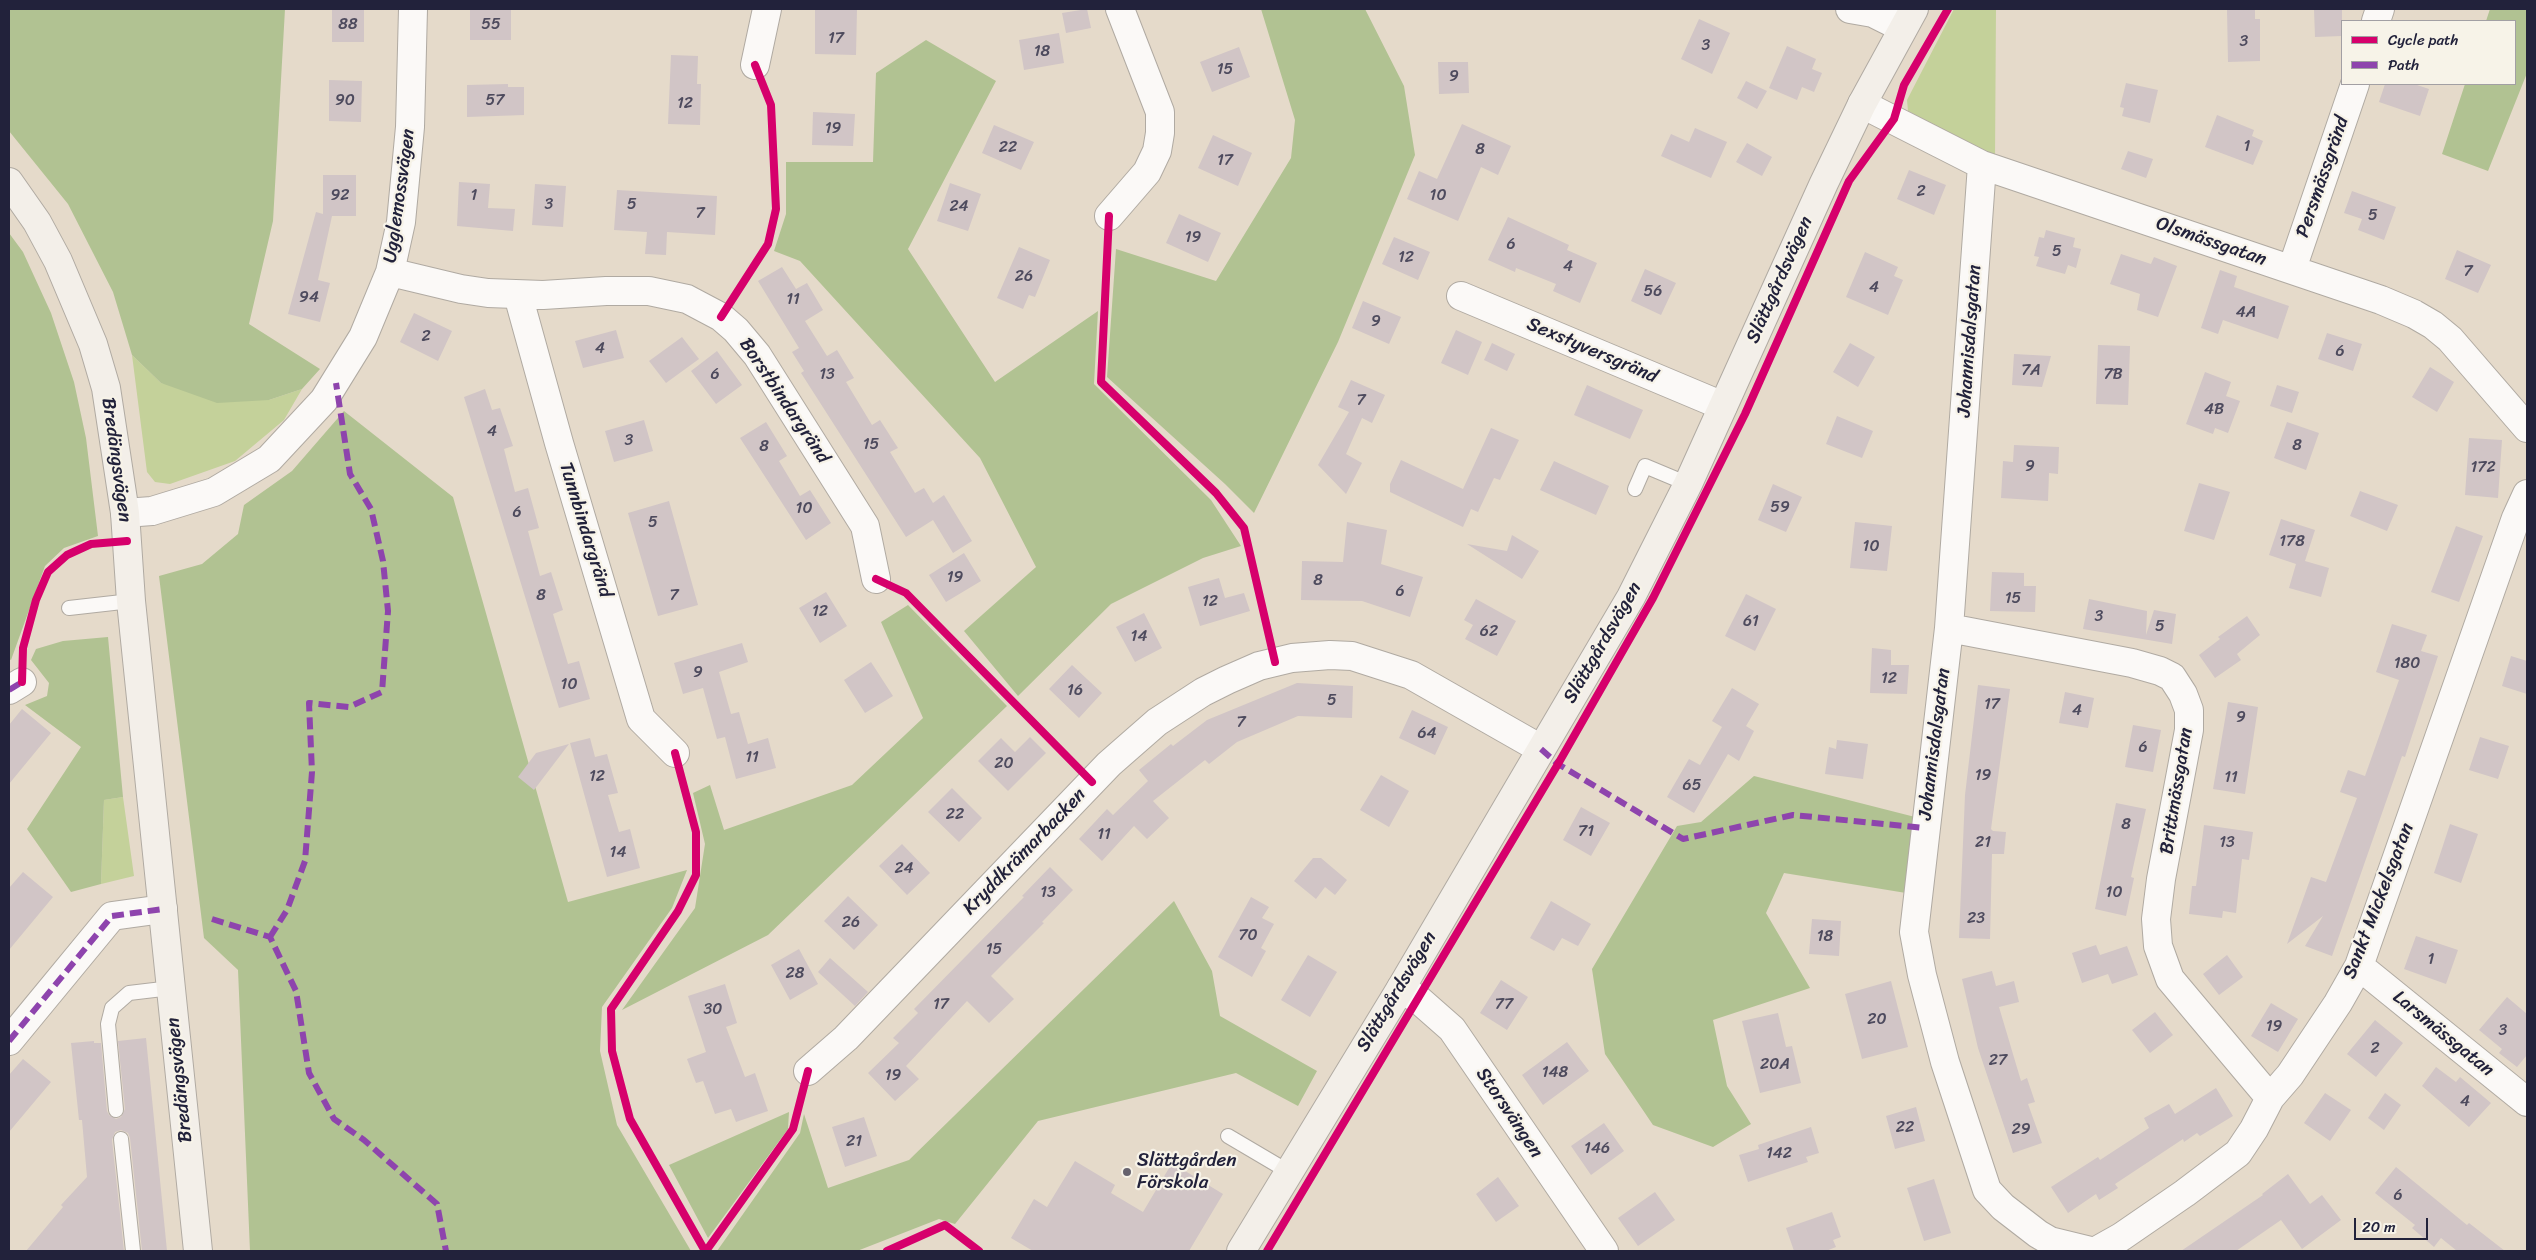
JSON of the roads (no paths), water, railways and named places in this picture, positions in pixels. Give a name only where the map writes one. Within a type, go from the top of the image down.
[{"type":"street","name":"Ugglemossvägen","points":[[124,513],[152,510],[214,492],[270,459],[324,400],[363,337],[390,272],[401,222],[408,155],[413,9]]},
{"type":"street","points":[[755,65],[767,9]]},
{"type":"street","points":[[1109,216],[1147,172],[1157,151],[1160,133],[1160,112],[1120,9]]},
{"type":"street","points":[[1850,9],[1908,18]]},
{"type":"street","name":"Slättgårdsvägen","points":[[1241,1251],[1400,988],[1631,597],[1688,484],[1824,183],[1862,104],[1908,18]]},
{"type":"street","name":"Persmässgränd","points":[[2292,270],[2355,85]]},
{"type":"street","name":"Olsmässgatan","points":[[1862,104],[1982,165],[2381,300],[2433,325],[2471,361],[2527,428]]},
{"type":"street","name":"Johannisdalsgatan","points":[[1982,165],[1949,628],[1914,932],[1922,975],[1945,1062],[1987,1190],[2019,1220],[2044,1238],[2066,1246],[2091,1251]]},
{"type":"street","name":"Bredängsvägen","points":[[9,182],[37,222],[58,261],[92,344],[106,388],[124,513],[131,601],[198,1251]]},
{"type":"street","name":"Borstbindargränd","points":[[390,272],[461,289],[518,295],[649,291],[687,299],[721,317],[736,330],[757,355],[865,526],[876,579]]},
{"type":"street","name":"Tunnbindargränd","points":[[518,295],[559,443],[641,719],[675,753]]},
{"type":"street","name":"Sexstyversgränd","points":[[1461,296],[1723,406]]},
{"type":"street","name":"Sankt Mickelsgatan","points":[[2096,1251],[2120,1238],[2238,1153],[2254,1129],[2270,1098],[2290,1075],[2338,1003],[2358,966],[2516,518],[2527,494]]},
{"type":"street","name":"Brittmässgatan","points":[[1949,628],[2132,663],[2160,671],[2172,678],[2184,694],[2189,710],[2189,730],[2161,879],[2156,919],[2158,946],[2170,979],[2270,1098]]},
{"type":"street","name":"Kryddkrämarbacken","points":[[808,1071],[846,1038],[1109,764],[1170,713],[1203,692],[1227,680],[1259,666],[1292,658],[1330,655],[1361,658],[1411,675],[1542,749]]},
{"type":"street","points":[[9,1041],[112,916],[163,909]]},
{"type":"street","name":"Larsmässgatan","points":[[2358,966],[2527,1102]]},
{"type":"street","name":"Storsvängen","points":[[1400,988],[1419,1000],[1452,1029],[1604,1251]]},
{"type":"lane","points":[[1635,489],[1645,466],[1688,484]]},
{"type":"lane","points":[[69,608],[131,601]]},
{"type":"lane","points":[[116,1110],[108,1024],[112,1008],[128,993],[171,988]]},
{"type":"lane","points":[[1228,1136],[1289,1172]]},
{"type":"lane","points":[[121,1139],[133,1251]]},
{"type":"place","name":"Slättgården Förskola","points":[[1127,1172]]}]
